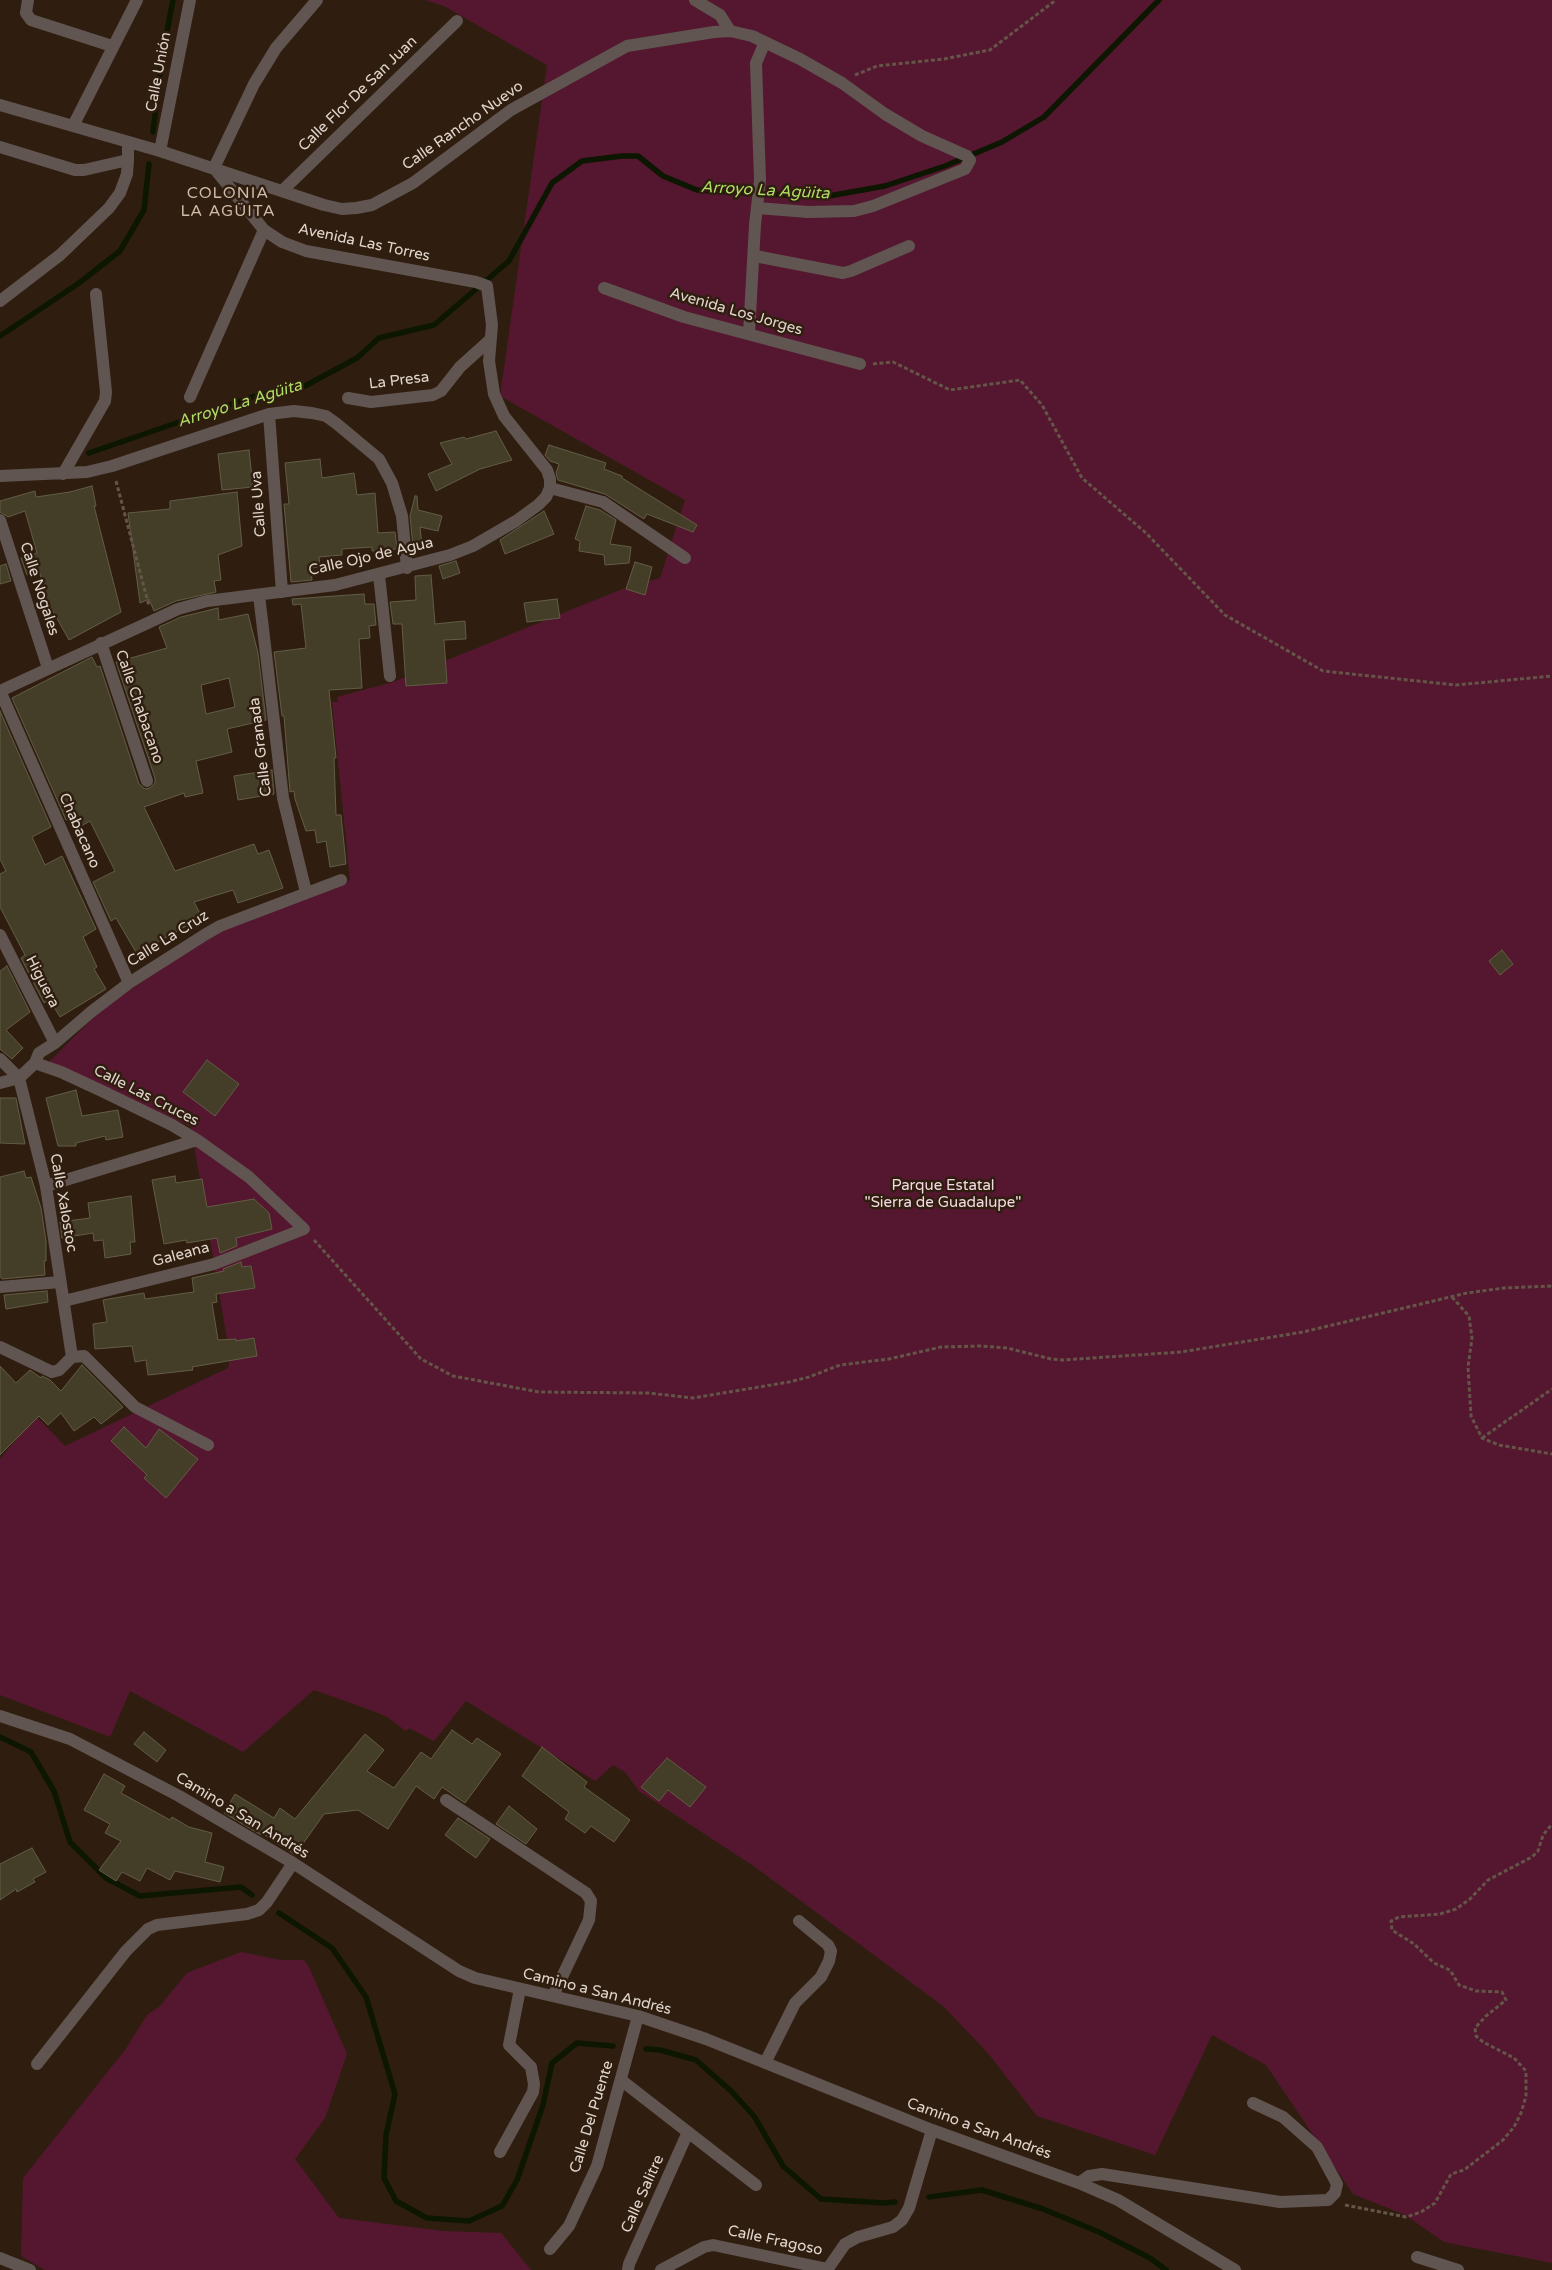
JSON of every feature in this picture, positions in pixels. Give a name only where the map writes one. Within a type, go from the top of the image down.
[{"type":"street","points":[[28,0],[25,10],[26,16],[31,20],[112,46]]},
{"type":"street","points":[[73,126],[137,0]]},
{"type":"street","name":"Calle Unión","points":[[160,151],[190,0]]},
{"type":"street","points":[[0,105],[214,168],[258,77],[276,48],[317,0]]},
{"type":"street","points":[[696,0],[720,15],[730,31]]},
{"type":"street","name":"Calle Flor De San Juan","points":[[282,191],[457,20]]},
{"type":"street","name":"Calle Rancho Nuevo","points":[[214,168],[342,209],[372,205],[413,182],[511,110],[627,46],[705,33],[730,31],[743,33],[765,42],[838,81],[885,114],[922,136],[967,156],[970,160],[965,169],[873,206],[854,211],[808,212],[757,208]]},
{"type":"street","points":[[750,333],[760,180],[756,63],[765,42]]},
{"type":"street","points":[[0,301],[60,255],[109,208],[120,193],[126,174],[128,142]]},
{"type":"street","points":[[0,147],[75,170],[84,170],[128,160]]},
{"type":"street","name":"Avenida Las Torres","points":[[214,168],[264,230],[282,242],[306,251],[484,284],[488,290],[490,300],[491,339]]},
{"type":"street","points":[[190,397],[264,230]]},
{"type":"street","points":[[754,256],[843,273],[909,246]]},
{"type":"street","name":"Avenida Los Jorges","points":[[604,288],[684,316],[860,364]]},
{"type":"street","points":[[63,474],[105,401],[106,392],[96,294]]},
{"type":"street","points":[[491,339],[489,361],[494,394],[504,416],[543,464],[550,479],[550,488],[603,502],[685,558]]},
{"type":"street","name":"La Presa","points":[[348,398],[372,402],[433,395],[441,391],[460,367],[491,339]]},
{"type":"street","points":[[0,476],[87,472],[112,466],[269,414],[294,411],[326,416],[379,459],[392,483],[402,516],[407,568]]},
{"type":"street","name":"Calle Uva","points":[[269,414],[282,592]]},
{"type":"street","name":"Calle Ojo de Agua","points":[[0,691],[152,619],[178,609],[207,601],[335,585],[407,568],[473,546],[516,522],[546,497],[550,488]]},
{"type":"street","name":"Calle Nogales","points":[[0,520],[48,668]]},
{"type":"street","points":[[379,575],[390,676]]},
{"type":"street","name":"Calle Granada","points":[[260,595],[283,798],[306,892]]},
{"type":"street","name":"Calle Chabacano","points":[[101,643],[147,781]]},
{"type":"street","name":"Chabacano","points":[[0,691],[129,983]]},
{"type":"street","name":"Calle La Cruz","points":[[35,1063],[39,1053],[55,1043],[129,983],[220,926],[341,880]]},
{"type":"street","name":"Higuera","points":[[0,935],[55,1043]]},
{"type":"street","points":[[0,1059],[19,1078]]},
{"type":"street","points":[[0,1083],[19,1078],[35,1063]]},
{"type":"street","name":"Calle Las Cruces","points":[[35,1063],[61,1072],[104,1092],[172,1125],[197,1140],[248,1177],[304,1229]]},
{"type":"street","name":"Calle Xalostoc","points":[[19,1078],[46,1186],[72,1357]]},
{"type":"street","points":[[46,1186],[197,1140]]},
{"type":"street","name":"Galeana","points":[[64,1301],[214,1264],[304,1229]]},
{"type":"street","points":[[0,1287],[60,1282]]},
{"type":"street","points":[[0,1347],[52,1372],[59,1370],[72,1357],[84,1356],[134,1407],[208,1445]]},
{"type":"street","name":"Camino a San Andrés","points":[[0,1716],[70,1739],[178,1796],[293,1863],[459,1971],[474,1978],[638,2016],[706,2039],[932,2130],[1079,2183],[1118,2200],[1235,2270]]},
{"type":"street","points":[[446,1800],[586,1893],[591,1901],[589,1920],[553,1996]]},
{"type":"street","points":[[37,2064],[126,1951],[148,1929],[156,1925],[247,1914],[259,1910],[267,1902],[293,1863]]},
{"type":"street","points":[[765,2063],[795,2003],[821,1977],[829,1960],[830,1951],[828,1945],[799,1921]]},
{"type":"street","points":[[500,2152],[532,2092],[534,2084],[531,2067],[509,2045],[520,1989]]},
{"type":"street","name":"Calle Del Puente","points":[[550,2249],[569,2226],[597,2166],[638,2016]]},
{"type":"street","points":[[621,2080],[756,2184]]},
{"type":"street","points":[[1079,2183],[1089,2176],[1102,2174],[1280,2202],[1328,2200],[1335,2193],[1336,2184],[1317,2147],[1283,2116],[1253,2103]]},
{"type":"street","points":[[828,2269],[845,2244],[858,2237],[893,2227],[902,2220],[909,2208],[932,2130]]},
{"type":"street","name":"Calle Salitre","points":[[628,2270],[688,2132]]},
{"type":"street","name":"Calle Fragoso","points":[[661,2270],[704,2247],[713,2245],[828,2269]]},
{"type":"street","points":[[1417,2257],[1458,2270]]},
{"type":"street","points":[[0,2258],[30,2270]]},
{"type":"path","points":[[838,81],[877,66],[944,59],[990,50],[1056,0]]},
{"type":"path","points":[[860,364],[893,362],[950,390],[1020,380],[1042,405],[1082,478],[1146,533],[1225,615],[1323,671],[1456,684],[1552,676]]},
{"type":"path","points":[[112,466],[152,619]]},
{"type":"path","points":[[304,1229],[421,1359],[453,1376],[539,1392],[648,1393],[693,1398],[790,1382],[810,1377],[840,1365],[889,1359],[941,1347],[980,1346],[1007,1348],[1051,1359],[1063,1360],[1181,1352],[1302,1332],[1452,1297],[1504,1288],[1552,1286]]},
{"type":"path","points":[[1452,1297],[1469,1316],[1472,1338],[1468,1367],[1471,1416],[1482,1438],[1499,1445],[1552,1454]]},
{"type":"path","points":[[1482,1438],[1552,1390]]},
{"type":"path","points":[[1328,2200],[1382,2213],[1406,2217],[1414,2215],[1435,2203],[1451,2174],[1464,2170],[1503,2140],[1514,2127],[1526,2096],[1526,2071],[1514,2058],[1483,2042],[1476,2036],[1475,2028],[1486,2016],[1506,2000],[1502,1992],[1476,1991],[1459,1985],[1450,1970],[1434,1963],[1414,1944],[1392,1930],[1391,1921],[1399,1917],[1440,1914],[1456,1909],[1470,1899],[1488,1880],[1532,1857],[1538,1851],[1543,1835],[1552,1824]]},
{"type":"green space","name":"Parque Estatal \"Sierra de Guadalupe\"","points":[[425,0],[1552,0],[1552,2263],[1444,2242],[1405,2215],[1353,2194],[1266,2065],[1212,2035],[1155,2155],[1037,2116],[987,2052],[943,2006],[755,1867],[639,1791],[625,1772],[613,1765],[595,1781],[466,1701],[434,1741],[409,1728],[406,1731],[387,1717],[373,1711],[314,1690],[243,1752],[130,1691],[110,1737],[0,1695],[0,1459],[36,1416],[65,1446],[228,1368],[230,1357],[191,1127],[49,1062],[102,1009],[211,935],[350,880],[332,702],[338,702],[337,697],[393,682],[625,588],[660,578],[685,500],[500,396],[547,65],[444,6]]},
{"type":"green space","points":[[241,1952],[280,1960],[304,1960],[309,1967],[347,2054],[325,2118],[295,2159],[339,2218],[443,2231],[501,2233],[531,2270],[45,2270],[21,2256],[23,2178],[125,2050],[147,2015],[160,2006],[187,1973]]},
{"type":"building","points":[[496,431],[512,460],[480,469],[436,491],[428,474],[452,464],[440,443],[464,437],[466,439]]},
{"type":"building","points":[[549,445],[606,463],[604,469],[622,476],[622,478],[697,525],[693,532],[647,514],[644,519],[605,494],[558,480],[556,473],[559,464],[550,461],[545,455]]},
{"type":"building","points":[[249,450],[253,487],[222,490],[218,454]]},
{"type":"building","points":[[320,459],[322,478],[354,473],[357,495],[375,493],[378,533],[395,532],[397,549],[372,551],[372,547],[342,549],[342,555],[319,557],[320,567],[311,568],[312,580],[291,582],[284,504],[289,504],[285,463]]},
{"type":"building","points":[[92,486],[96,506],[94,506],[121,612],[69,640],[49,604],[39,571],[27,575],[21,558],[37,553],[25,511],[8,517],[0,512],[0,501],[35,491],[36,497],[70,492]]},
{"type":"building","points":[[237,492],[242,546],[218,555],[221,580],[214,581],[216,592],[176,601],[154,611],[149,599],[140,603],[128,513],[170,509],[170,501]]},
{"type":"building","points":[[415,496],[417,496],[418,510],[442,516],[438,531],[420,527],[422,546],[413,547],[410,516]]},
{"type":"building","points":[[586,506],[600,510],[616,520],[610,544],[631,547],[629,563],[605,565],[604,555],[579,551],[580,541],[575,539]]},
{"type":"building","points":[[544,511],[554,534],[505,554],[500,540]]},
{"type":"building","points":[[456,561],[460,573],[443,579],[439,566]]},
{"type":"building","points":[[635,562],[652,567],[645,595],[626,589]]},
{"type":"building","points":[[6,564],[11,581],[0,584],[0,566]]},
{"type":"building","points":[[431,575],[435,624],[465,621],[466,639],[444,640],[447,683],[406,686],[402,624],[393,624],[390,602],[416,600],[415,576]]},
{"type":"building","points":[[364,594],[365,604],[374,604],[376,625],[369,626],[370,638],[359,639],[362,688],[329,690],[336,758],[334,758],[336,815],[341,815],[346,864],[330,867],[326,841],[317,843],[315,830],[306,831],[294,791],[290,792],[284,716],[282,716],[274,652],[306,648],[301,604],[293,605],[292,599]]},
{"type":"building","points":[[557,599],[560,618],[527,622],[524,603]]},
{"type":"building","points":[[218,608],[219,620],[248,614],[258,653],[266,720],[227,729],[232,752],[196,761],[203,793],[185,797],[184,793],[144,807],[175,871],[254,844],[258,854],[269,850],[283,888],[238,903],[233,890],[194,902],[202,917],[137,954],[116,918],[111,921],[93,882],[115,871],[90,821],[74,830],[68,819],[66,820],[12,698],[92,657],[97,667],[100,666],[139,784],[145,789],[150,788],[155,783],[155,778],[116,662],[167,648],[159,627],[181,617]],"holes":[[[229,678],[235,707],[206,714],[201,685]]]},
{"type":"building","points":[[0,711],[51,827],[32,837],[45,865],[62,856],[96,929],[83,937],[97,967],[94,969],[106,989],[60,1017],[49,999],[44,1003],[21,958],[25,955],[0,907],[0,874],[6,871],[0,859]]},
{"type":"building","points":[[272,770],[274,794],[238,800],[234,776]]},
{"type":"building","points":[[1502,950],[1513,964],[1500,975],[1489,961]]},
{"type":"building","points":[[7,966],[30,1012],[6,1030],[23,1048],[12,1059],[0,1049],[0,971]]},
{"type":"building","points":[[207,1060],[239,1084],[215,1116],[183,1092]]},
{"type":"building","points":[[76,1090],[82,1116],[118,1110],[123,1137],[106,1140],[105,1136],[76,1143],[76,1146],[58,1146],[46,1098]]},
{"type":"building","points":[[0,1098],[16,1098],[25,1144],[0,1143]]},
{"type":"building","points":[[24,1171],[26,1178],[31,1177],[41,1208],[46,1241],[45,1275],[2,1279],[0,1276],[0,1177]]},
{"type":"building","points":[[175,1176],[176,1183],[202,1179],[207,1207],[254,1199],[269,1213],[272,1229],[236,1238],[237,1246],[220,1253],[217,1238],[187,1243],[186,1240],[164,1244],[152,1180]]},
{"type":"building","points":[[131,1196],[135,1242],[130,1242],[131,1254],[105,1258],[103,1240],[94,1241],[93,1233],[62,1238],[60,1222],[90,1218],[88,1203]]},
{"type":"building","points":[[241,1262],[242,1267],[251,1266],[255,1288],[216,1294],[217,1302],[212,1303],[218,1340],[236,1339],[236,1341],[254,1338],[257,1356],[192,1367],[193,1370],[148,1375],[146,1360],[135,1362],[132,1346],[95,1349],[93,1324],[107,1322],[103,1300],[144,1293],[145,1299],[194,1292],[192,1278],[224,1271],[223,1269]]},
{"type":"building","points":[[47,1291],[48,1302],[6,1309],[4,1295]]},
{"type":"building","points":[[82,1365],[123,1407],[101,1424],[94,1417],[74,1431],[61,1413],[48,1425],[39,1416],[0,1455],[0,1366],[16,1383],[30,1370],[41,1378],[42,1376],[50,1380],[61,1391]]},
{"type":"building","points":[[124,1427],[146,1448],[159,1429],[198,1459],[166,1498],[144,1478],[147,1475],[111,1441]]},
{"type":"building","points":[[452,1730],[472,1744],[477,1738],[501,1754],[465,1803],[442,1787],[434,1799],[416,1786],[388,1829],[358,1810],[324,1814],[295,1855],[262,1833],[261,1835],[224,1813],[235,1794],[274,1818],[280,1808],[295,1819],[365,1734],[384,1750],[367,1771],[394,1788],[421,1752],[431,1759]]},
{"type":"building","points":[[144,1732],[166,1750],[157,1762],[134,1744]]},
{"type":"building","points":[[542,1747],[587,1782],[584,1787],[630,1820],[614,1842],[591,1826],[585,1833],[565,1819],[569,1812],[522,1776]]},
{"type":"building","points":[[667,1758],[706,1787],[690,1807],[668,1790],[659,1801],[641,1787]]},
{"type":"building","points":[[104,1774],[125,1786],[121,1793],[170,1820],[172,1817],[189,1827],[212,1833],[205,1862],[224,1867],[220,1882],[175,1871],[170,1880],[147,1868],[140,1881],[122,1872],[116,1881],[99,1870],[121,1841],[105,1833],[110,1824],[84,1810]]},
{"type":"building","points":[[509,1806],[537,1829],[526,1844],[496,1824]]},
{"type":"building","points":[[458,1818],[490,1839],[476,1858],[445,1835]]},
{"type":"building","points":[[32,1848],[46,1872],[33,1879],[35,1882],[17,1892],[16,1889],[0,1900],[0,1864]]},
{"type":"waterway","name":"Arroyo La Agüita","points":[[153,132],[162,57],[173,0]]},
{"type":"waterway","name":"Arroyo La Agüita","points":[[89,453],[252,397],[305,386],[357,358],[379,338],[434,325],[509,261],[552,183],[582,161],[638,156],[663,176],[697,190],[823,197],[885,186],[945,166],[1002,142],[1044,117],[1159,0]]},
{"type":"waterway","name":"Arroyo La Agüita","points":[[0,336],[79,283],[120,251],[144,210],[149,164]]},
{"type":"waterway","points":[[0,1737],[31,1752],[54,1791],[70,1842],[106,1878],[140,1896],[241,1887],[252,1895]]},
{"type":"waterway","points":[[279,1913],[332,1948],[366,1997],[395,2094],[386,2135],[384,2178],[396,2201],[427,2218],[469,2221],[502,2206],[517,2180],[543,2105],[552,2063],[577,2043],[613,2046]]},
{"type":"waterway","points":[[646,2049],[660,2050],[696,2060],[731,2091],[754,2116],[783,2166],[821,2199],[895,2202]]},
{"type":"waterway","points":[[929,2197],[982,2190],[1043,2209],[1099,2232],[1150,2258],[1166,2270]]},
{"type":"district","name":"COLONIA LA AGÜITA","points":[[228,203]]}]
